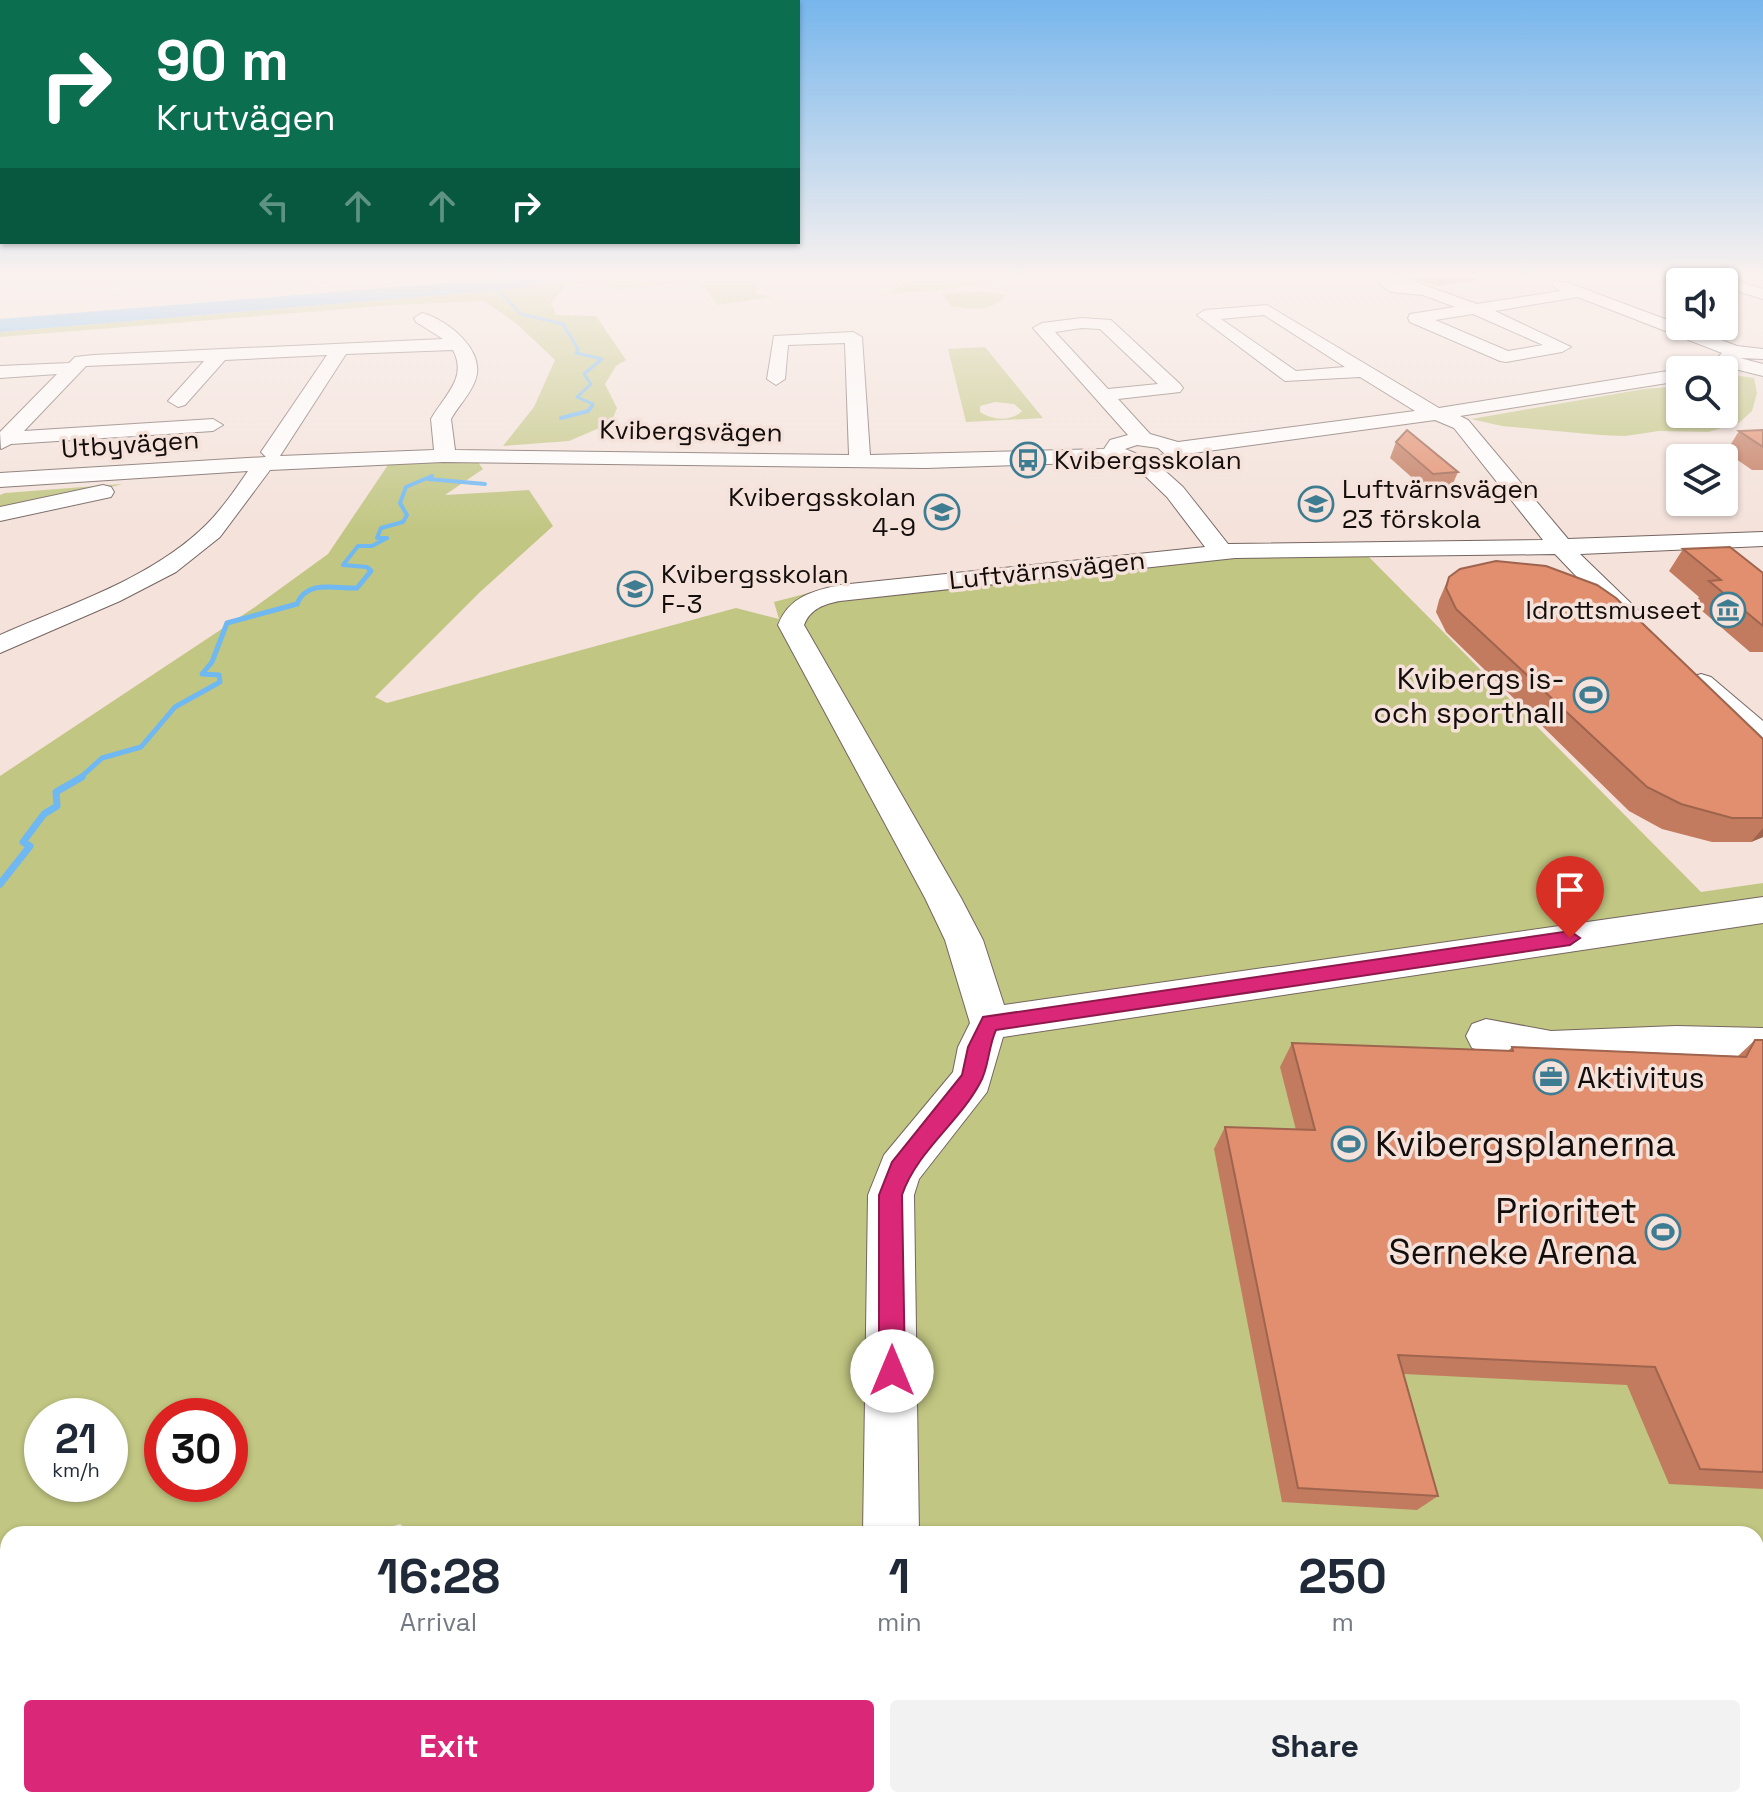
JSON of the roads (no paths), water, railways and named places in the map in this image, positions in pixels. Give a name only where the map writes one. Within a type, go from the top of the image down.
[{"type":"street","points":[[2,440],[80,362]]},
{"type":"street","points":[[178,401],[213,362]]},
{"type":"street","points":[[0,645],[133,584],[191,549],[212,532],[281,442],[332,362]]},
{"type":"street","points":[[443,456],[446,445],[441,419],[466,380],[467,362]]},
{"type":"street","points":[[776,379],[778,362]]},
{"type":"street","points":[[854,362],[860,461]]},
{"type":"street","points":[[1073,362],[1143,439]]},
{"type":"street","points":[[1104,395],[1173,388],[1146,362]]},
{"type":"street","points":[[1271,362],[1292,377],[1361,371]]},
{"type":"street","points":[[1348,362],[1461,424],[1581,571],[1650,636]]},
{"type":"street","points":[[0,372],[74,368]]},
{"type":"street","name":"Kvibergsvägen","points":[[268,458],[684,449],[860,461],[981,462],[1117,455],[1146,465],[1172,456],[1666,377]]},
{"type":"street","points":[[2,440],[213,425]]},
{"type":"street","name":"Kvibergsvägen","points":[[1117,455],[1114,449],[1121,442],[1143,439],[1163,442],[1172,456]]},
{"type":"street","points":[[1172,456],[1175,492]]},
{"type":"street","name":"Utbyvägen","points":[[0,480],[147,471],[268,458]]},
{"type":"street","points":[[1146,465],[1175,492],[1222,553]]},
{"type":"street","points":[[0,514],[122,487],[140,479],[147,471]]},
{"type":"street","name":"Luftvärnsvägen","points":[[990,1023],[964,940],[898,814],[791,625],[796,612],[821,596],[1222,553],[1349,548],[1562,547],[1763,539]]},
{"type":"street","points":[[1683,667],[1763,737]]},
{"type":"street","points":[[891,1526],[891,1195],[900,1169],[972,1079],[978,1047],[990,1023],[1763,910]]},
{"type":"street","points":[[1486,1036],[1512,1045],[1586,1048],[1667,1043],[1763,1045]]},
{"type":"waterway","points":[[590,408],[593,404],[577,397],[591,384],[584,374],[598,362]]},
{"type":"waterway","points":[[561,418],[588,411],[592,406]]},
{"type":"waterway","points":[[80,778],[102,758],[141,747],[175,707],[220,682],[219,675],[202,674],[212,662],[227,623],[297,604],[302,596],[315,588],[357,588],[371,571],[367,567],[343,565],[358,546],[372,546],[387,538],[377,538],[381,528],[403,522],[407,515],[400,503],[406,487],[432,476]]},
{"type":"waterway","points":[[428,479],[485,484]]},
{"type":"waterway","points":[[0,884],[30,846],[23,842],[44,814],[57,806],[56,792],[80,778]]},
{"type":"place","name":"Kvibergsskolan","points":[[1028,460]]},
{"type":"place","name":"Luftvärnsvägen 23 förskola","points":[[1316,504]]},
{"type":"place","name":"Kvibergsskolan 4-9","points":[[942,512]]},
{"type":"place","name":"Kvibergsskolan F-3","points":[[635,589]]},
{"type":"place","name":"Idrottsmuseet","points":[[1728,610]]},
{"type":"place","name":"Kvibergs is- och sporthall","points":[[1591,695]]},
{"type":"place","name":"Aktivitus","points":[[1551,1077]]},
{"type":"place","name":"Kvibergsplanerna","points":[[1349,1144]]},
{"type":"place","name":"Prioritet Serneke Arena","points":[[1663,1232]]}]
